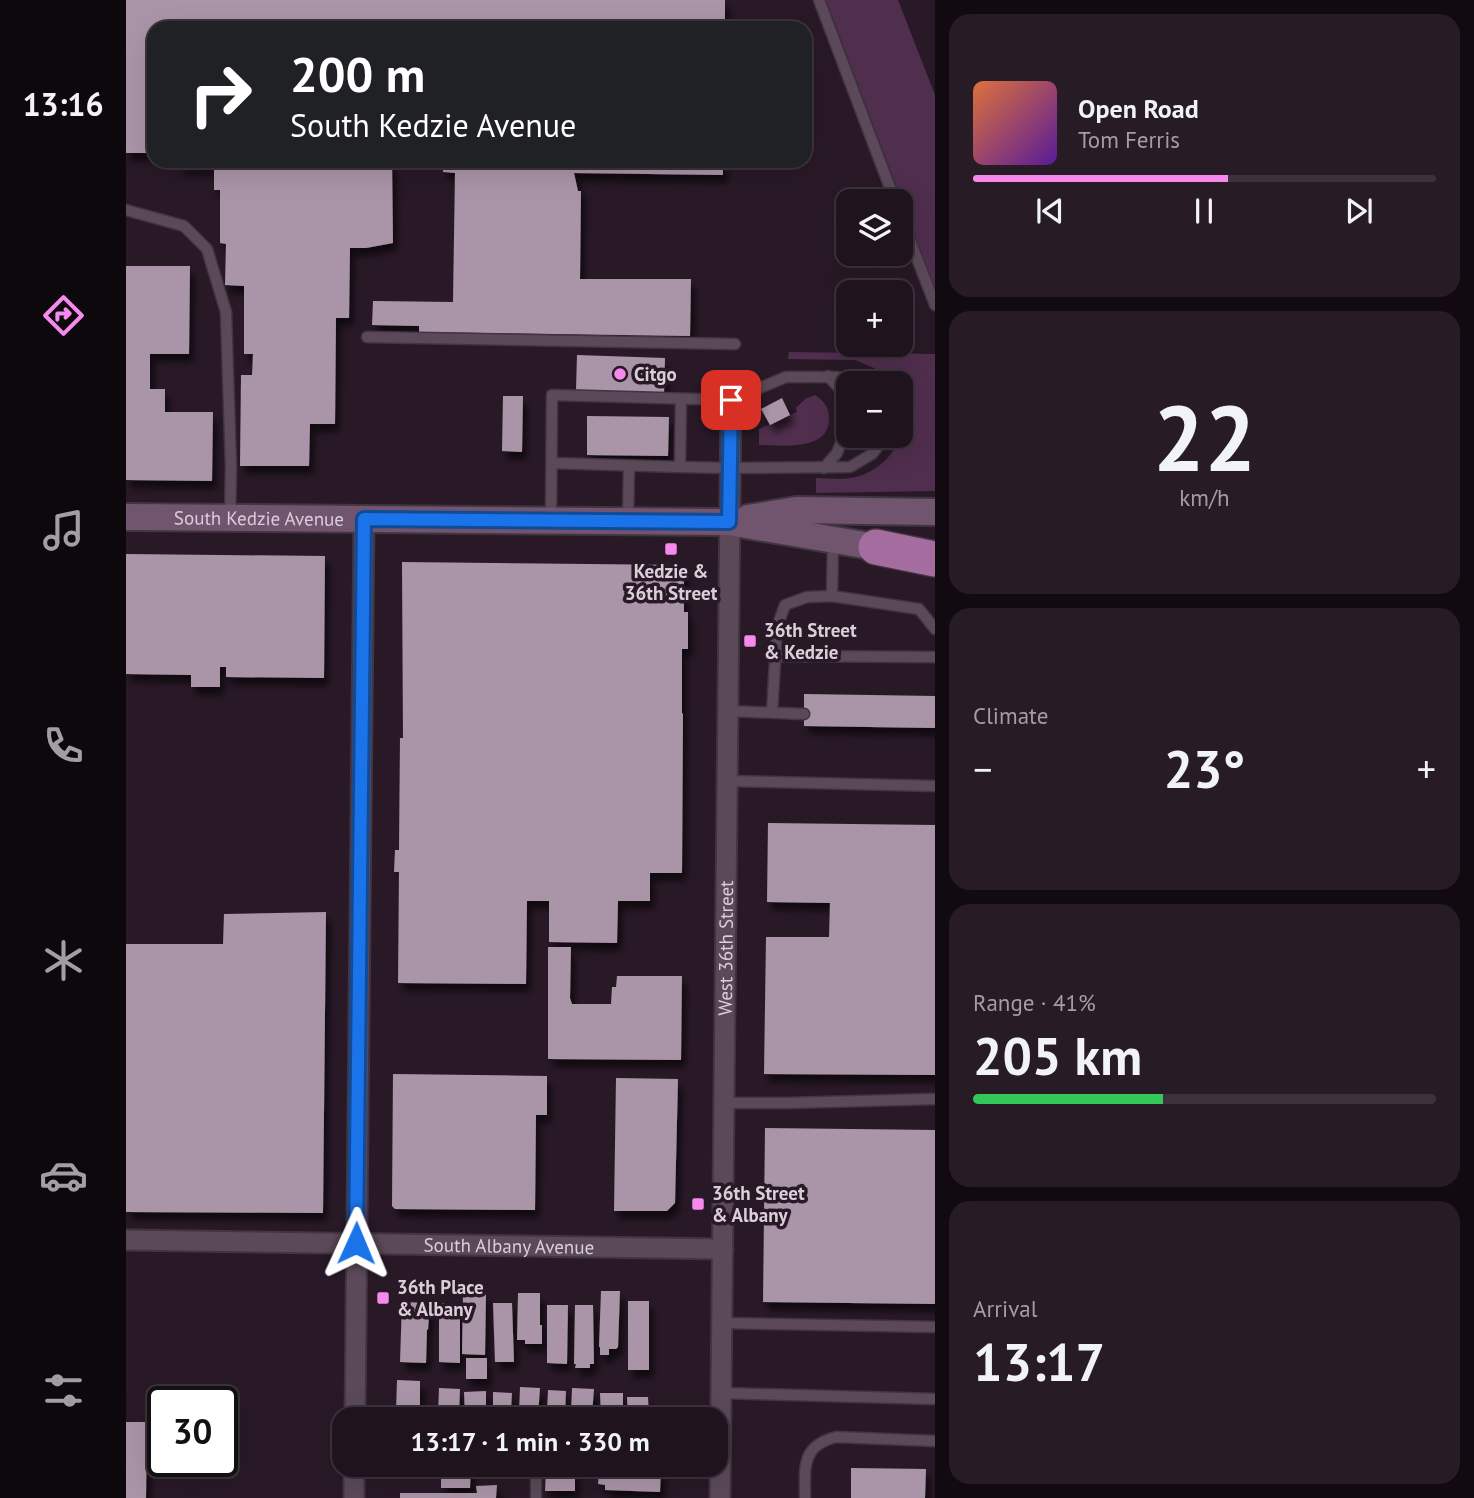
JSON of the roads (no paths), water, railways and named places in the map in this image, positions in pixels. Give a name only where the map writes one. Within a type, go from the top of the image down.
[{"type":"highway","points":[[876,547],[935,559]]},
{"type":"main road","name":"South Kedzie Avenue","points":[[729,522],[796,510],[935,512]]},
{"type":"main road","name":"South Kedzie Avenue","points":[[126,517],[729,522],[876,547],[935,547]]},
{"type":"street","name":"West 36th Street","points":[[721,1407],[731,400]]},
{"type":"street","points":[[355,1407],[364,519]]},
{"type":"street","name":"South Albany Avenue","points":[[126,1240],[723,1249]]},
{"type":"street","points":[[354,1477],[354,1498]]},
{"type":"street","name":"West 36th Street","points":[[719,1477],[720,1498]]},
{"type":"lane","points":[[820,0],[891,189]]},
{"type":"lane","points":[[126,210],[184,226],[207,249],[226,312],[230,518]]},
{"type":"lane","points":[[913,248],[935,305]]},
{"type":"lane","points":[[367,337],[735,344]]},
{"type":"lane","points":[[824,468],[837,453],[844,435],[846,413],[839,389],[828,376]]},
{"type":"lane","points":[[551,520],[552,396],[731,400],[786,377],[836,377]]},
{"type":"lane","points":[[680,467],[681,399]]},
{"type":"lane","points":[[552,463],[730,468],[850,467],[872,454],[877,448]]},
{"type":"lane","points":[[628,521],[629,466]]},
{"type":"lane","points":[[832,596],[834,540]]},
{"type":"lane","points":[[772,713],[777,627],[785,605],[807,597],[832,596],[919,609],[935,629]]},
{"type":"lane","points":[[776,656],[935,657]]},
{"type":"lane","points":[[729,711],[804,714]]},
{"type":"lane","points":[[727,781],[935,786]]},
{"type":"lane","points":[[725,1103],[935,1099]]},
{"type":"lane","points":[[722,1323],[935,1327]]},
{"type":"lane","points":[[722,1393],[935,1399]]},
{"type":"lane","points":[[805,1498],[805,1466],[811,1451],[821,1441],[836,1437],[935,1441]]},
{"type":"lane","points":[[536,1477],[536,1498]]},
{"type":"place","name":"Citgo","points":[[620,374]]},
{"type":"place","name":"Kedzie & 36th Street","points":[[671,549]]},
{"type":"place","name":"36th Street & Kedzie","points":[[750,641]]},
{"type":"place","name":"36th Street & Albany","points":[[698,1204]]},
{"type":"place","name":"36th Place & Albany","points":[[383,1298]]}]
